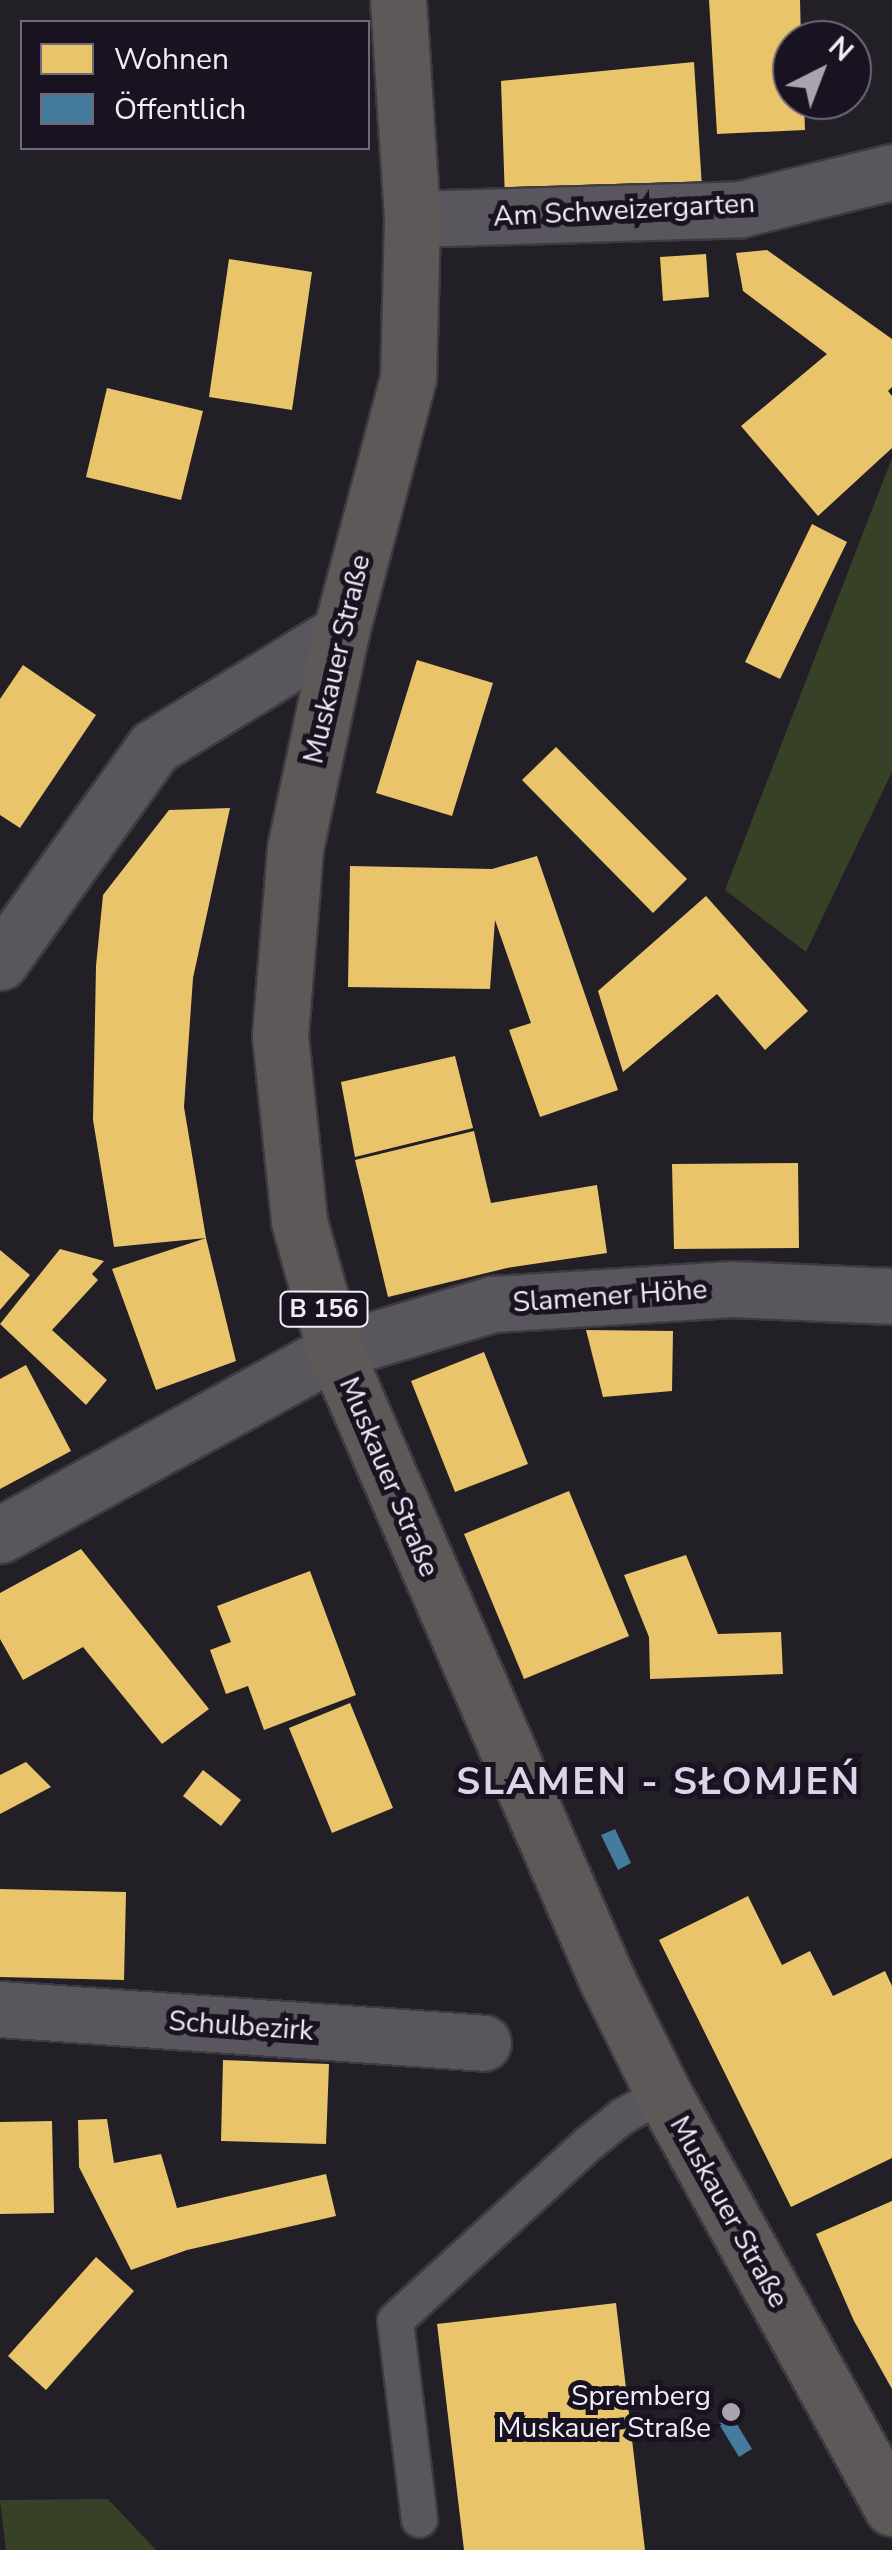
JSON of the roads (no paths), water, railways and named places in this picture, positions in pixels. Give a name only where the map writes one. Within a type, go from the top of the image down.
[{"type":"main road","name":"Muskauer Straße","points":[[398,0],[412,219],[408,378],[340,632],[295,849],[280,1036],[299,1221],[335,1350],[544,1842],[664,2093],[892,2508]]},
{"type":"street","name":"Am Schweizergarten","points":[[412,219],[741,209],[892,172]]},
{"type":"street","points":[[0,962],[154,747],[340,632]]},
{"type":"street","name":"Slamener Höhe","points":[[335,1350],[493,1304],[732,1289],[892,1296]]},
{"type":"street","points":[[0,1536],[335,1350]]},
{"type":"street","name":"Schulbezirk","points":[[0,2010],[483,2043]]},
{"type":"lane","points":[[419,2519],[395,2320],[588,2144],[622,2116],[664,2093]]},
{"type":"place","name":"Spremberg Muskauer Straße","points":[[731,2412]]},
{"type":"district","name":"SLAMEN - SŁOMJEŃ","points":[[659,1782]]}]
